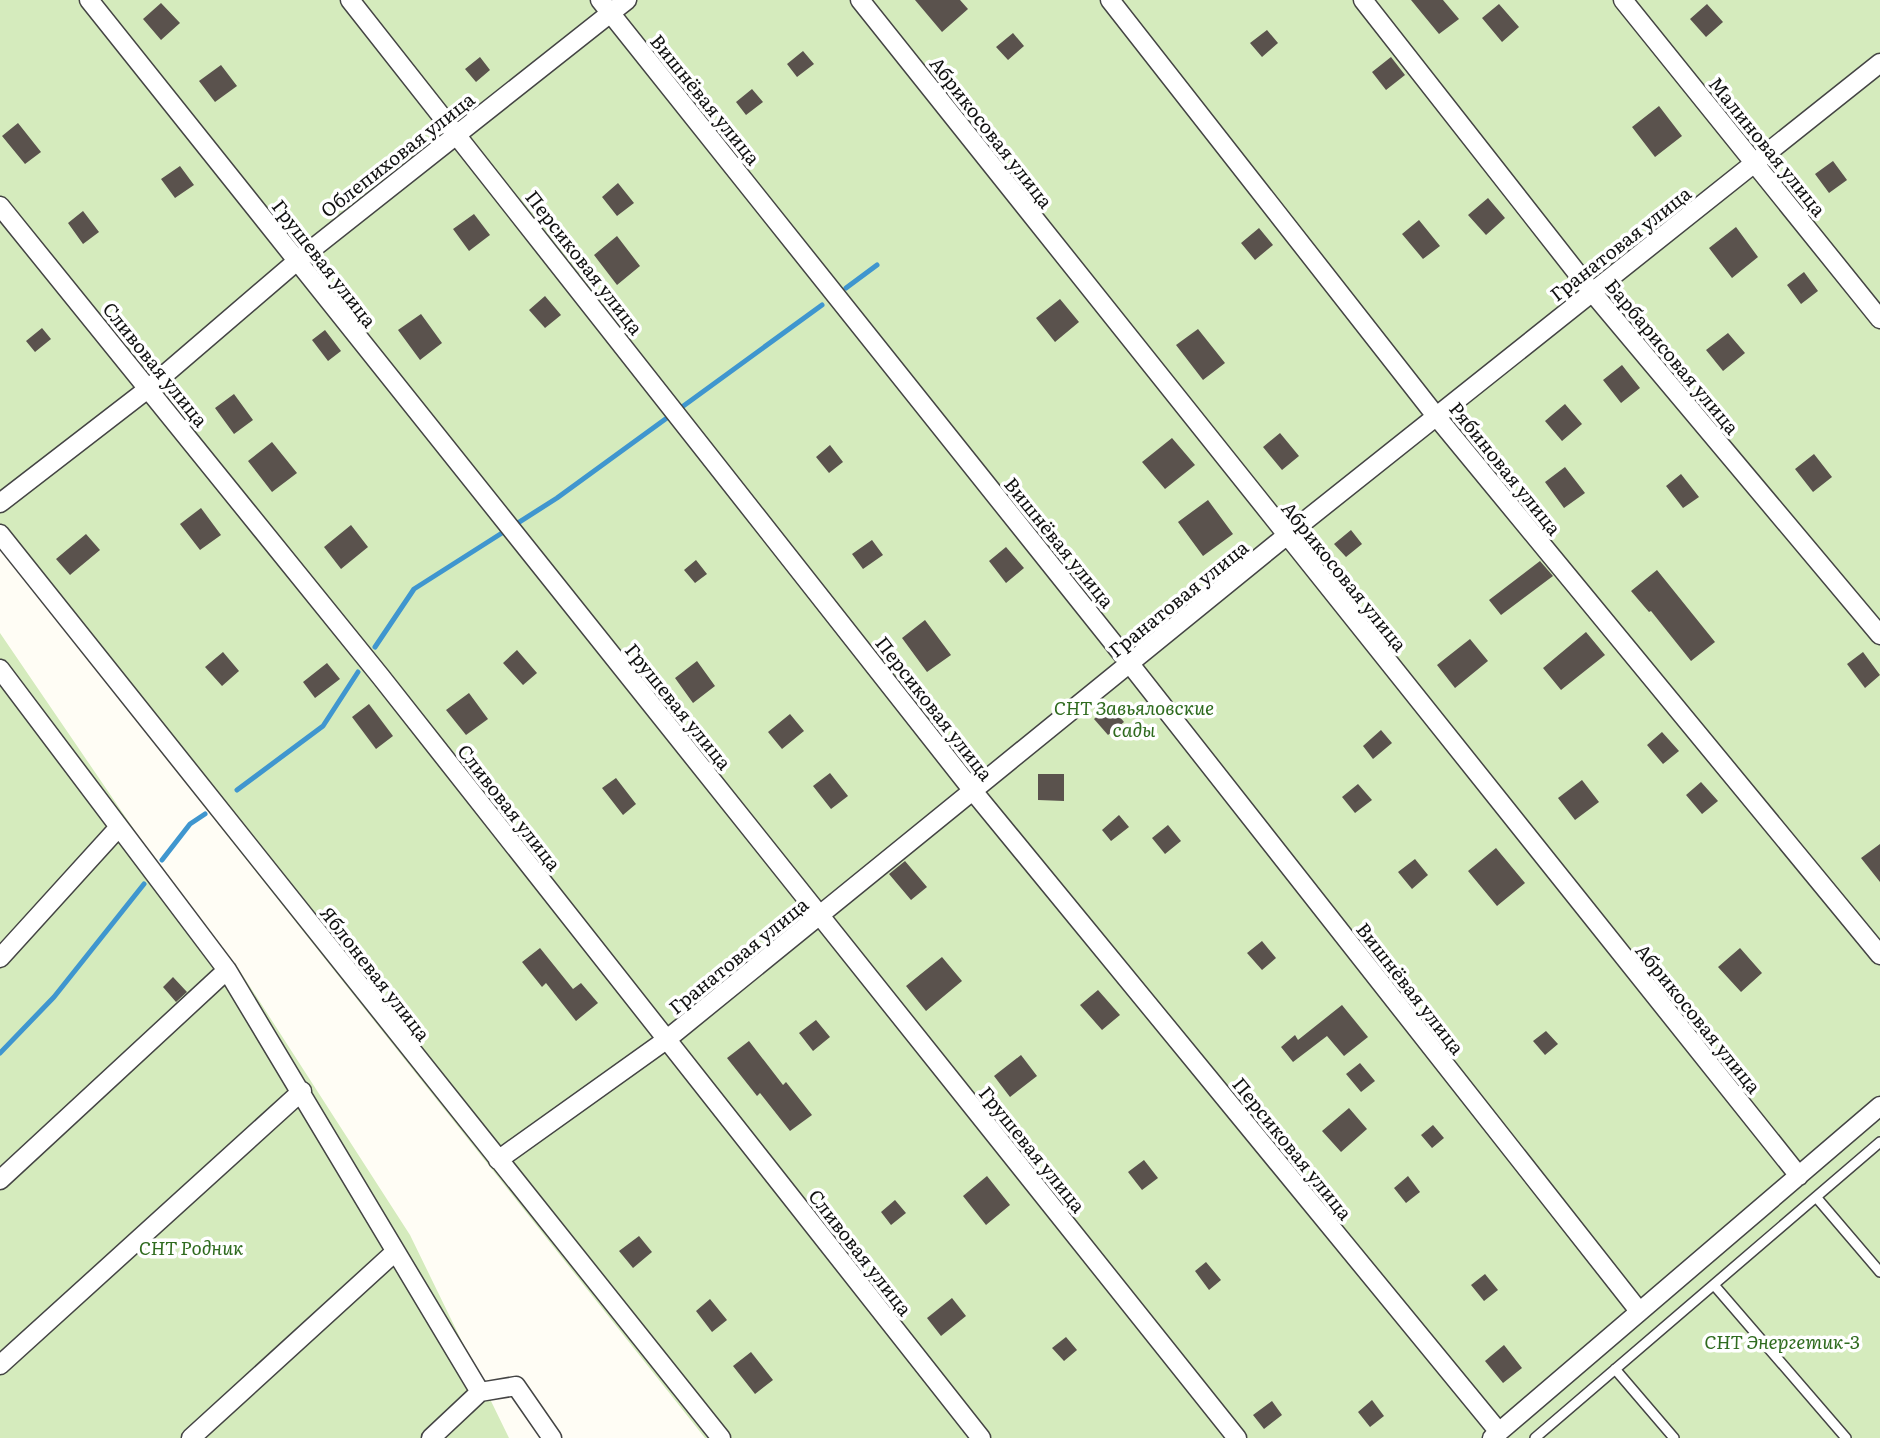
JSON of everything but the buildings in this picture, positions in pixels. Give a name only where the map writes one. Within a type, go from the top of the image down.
[{"type":"street","name":"Грушевая улица","points":[[89,0],[1237,1438]]},
{"type":"street","name":"Персиковая улица","points":[[350,0],[973,791],[1496,1435]]},
{"type":"street","name":"Облепиховая улица","points":[[0,503],[149,388],[297,261],[456,134],[605,6],[626,0]]},
{"type":"street","name":"Абрикосовая улица","points":[[860,0],[1799,1176]]},
{"type":"street","name":"Рябиновая улица","points":[[1110,0],[1436,416],[1880,955]]},
{"type":"street","name":"Барбарисовая улица","points":[[1363,0],[1592,292],[1880,635]]},
{"type":"street","name":"Малиновая улица","points":[[1623,0],[1880,319]]},
{"type":"street","name":"Вишнёвая улица","points":[[605,6],[1130,664],[1639,1311]]},
{"type":"street","name":"Гранатовая улица","points":[[498,1160],[666,1040],[1286,536],[1880,62]]},
{"type":"street","name":"Сливовая улица","points":[[0,206],[149,388],[981,1438]]},
{"type":"street","name":"Яблоневая улица","points":[[0,534],[721,1438]]},
{"type":"street","points":[[2,677],[228,970],[480,1392]]},
{"type":"street","points":[[0,958],[119,827]]},
{"type":"street","points":[[0,1180],[228,970]]},
{"type":"street","points":[[0,1365],[302,1091]]},
{"type":"street","points":[[1496,1435],[1880,1106]]},
{"type":"street","points":[[191,1438],[395,1252]]},
{"type":"street","points":[[431,1438],[480,1392],[516,1386],[552,1438]]},
{"type":"lane","points":[[1535,1438],[1880,1142]]},
{"type":"lane","points":[[1816,1197],[1880,1272]]},
{"type":"lane","points":[[1714,1285],[1846,1438]]},
{"type":"lane","points":[[1615,1369],[1674,1438]]},
{"type":"green space","name":"СНТ Завьяловские сады","points":[[0,0],[1880,0],[1880,1438],[705,1438],[0,549]]},
{"type":"green space","name":"СНТ Родник","points":[[0,633],[148,850],[238,968],[410,1235],[509,1438],[0,1438]]},
{"type":"waterway","points":[[846,288],[877,265]]},
{"type":"waterway","points":[[375,647],[414,589],[557,498],[822,305]]},
{"type":"waterway","points":[[237,790],[323,726],[358,672]]},
{"type":"waterway","points":[[162,860],[190,824],[205,814]]},
{"type":"waterway","points":[[0,1053],[54,997],[144,884]]},
{"type":"park label","name":"СНТ Энергетик-3","points":[[1782,1341]]}]
